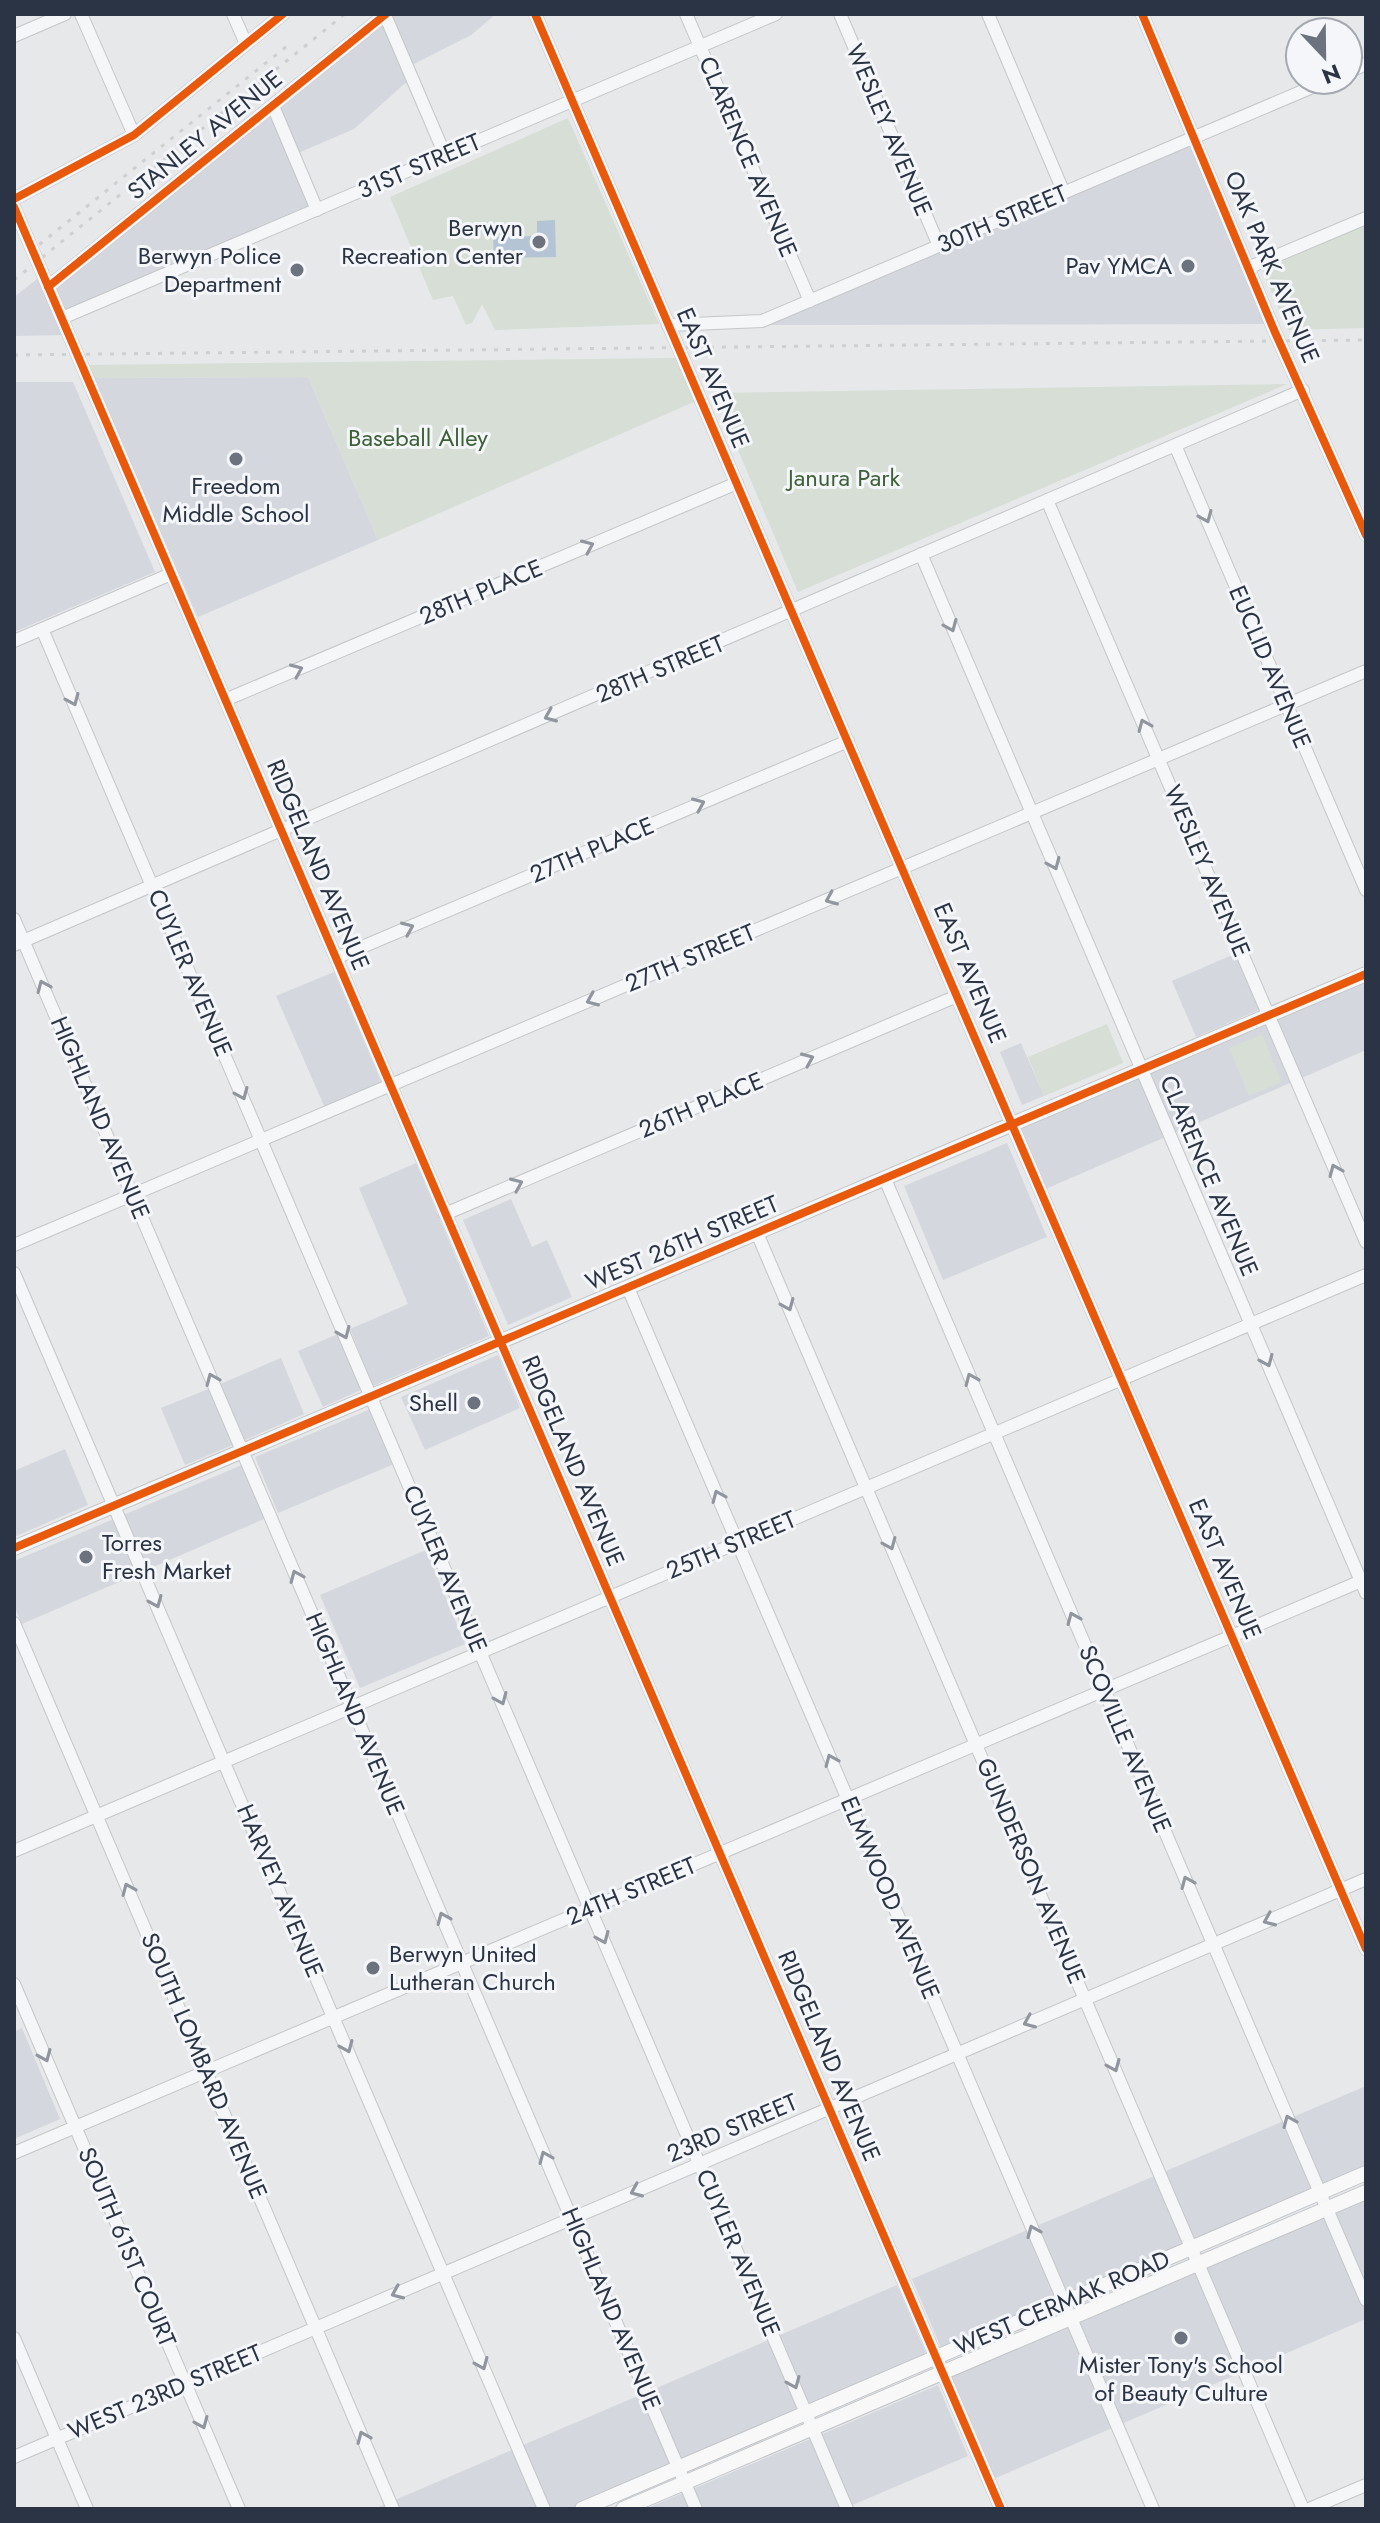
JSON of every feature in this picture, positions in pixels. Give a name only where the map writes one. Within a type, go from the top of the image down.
[{"type":"main road","name":"WEST 26TH STREET","points":[[14,1548],[1366,974]]},
{"type":"main road","name":"WEST CERMAK ROAD","points":[[582,2509],[1366,2173]]},
{"type":"main road","name":"WEST CERMAK ROAD","points":[[623,2509],[1366,2192]]},
{"type":"street","points":[[14,36],[65,14]]},
{"type":"street","points":[[81,14],[134,135]]},
{"type":"street","points":[[233,14],[246,44]]},
{"type":"street","points":[[14,208],[134,135],[283,14]]},
{"type":"street","name":"EAST AVENUE","points":[[535,14],[1366,1949]]},
{"type":"street","name":"CLARENCE AVENUE","points":[[686,14],[810,301]]},
{"type":"street","name":"31ST STREET","points":[[62,318],[776,14]]},
{"type":"street","name":"WESLEY AVENUE","points":[[840,14],[939,246]]},
{"type":"street","points":[[988,14],[1064,193]]},
{"type":"street","name":"OAK PARK AVENUE","points":[[1142,14],[1269,311],[1282,327],[1293,353],[1296,374],[1366,535]]},
{"type":"street","points":[[385,15],[445,155]]},
{"type":"street","name":"STANLEY AVENUE","points":[[48,287],[385,15]]},
{"type":"street","name":"30TH STREET","points":[[668,325],[762,321],[1291,96]]},
{"type":"street","points":[[273,106],[317,210]]},
{"type":"street","name":"RIDGELAND AVENUE","points":[[14,208],[1001,2509]]},
{"type":"street","points":[[1250,267],[1366,218]]},
{"type":"street","name":"28TH STREET","points":[[19,943],[776,620],[792,609],[1303,390]]},
{"type":"street","name":"EUCLID AVENUE","points":[[1175,445],[1366,890]]},
{"type":"street","name":"28TH PLACE","points":[[225,700],[737,483]]},
{"type":"street","name":"WESLEY AVENUE","points":[[1047,500],[1366,1242]]},
{"type":"street","name":"CLARENCE AVENUE","points":[[921,554],[1364,1585]]},
{"type":"street","points":[[14,641],[171,574]]},
{"type":"street","name":"CUYLER AVENUE","points":[[42,629],[847,2509]]},
{"type":"street","name":"27TH STREET","points":[[14,1245],[1366,671]]},
{"type":"street","name":"27TH PLACE","points":[[336,958],[848,741]]},
{"type":"street","name":"HIGHLAND AVENUE","points":[[14,919],[19,943],[133,1195],[696,2509]]},
{"type":"street","name":"26TH PLACE","points":[[445,1214],[957,996]]},
{"type":"street","name":"SCOVILLE AVENUE","points":[[885,1179],[1366,2300]]},
{"type":"street","name":"GUNDERSON AVENUE","points":[[757,1233],[1306,2509]]},
{"type":"street","name":"HARVEY AVENUE","points":[[14,1273],[544,2509]]},
{"type":"street","name":"25TH STREET","points":[[14,1851],[1366,1275]]},
{"type":"street","name":"ELMWOOD AVENUE","points":[[628,1288],[1153,2509]]},
{"type":"street","name":"24TH STREET","points":[[14,2153],[1232,1636],[1364,1585]]},
{"type":"street","name":"SOUTH LOMBARD AVENUE","points":[[14,1623],[393,2509]]},
{"type":"street","name":"23RD STREET","points":[[316,2327],[1366,1879]]},
{"type":"street","name":"SOUTH 61ST COURT","points":[[14,1984],[239,2509]]},
{"type":"street","name":"WEST 23RD STREET","points":[[14,2457],[316,2327]]},
{"type":"street","points":[[14,2338],[87,2509]]},
{"type":"street","points":[[1306,2509],[1366,2485]]},
{"type":"shaded area","points":[[391,14],[496,14],[471,35],[408,67],[412,77],[354,129],[296,154],[275,106]]},
{"type":"shaded area","points":[[271,109],[314,209],[60,318],[67,335],[14,336],[14,297],[41,276],[47,289]]},
{"type":"shaded area","points":[[1194,140],[1272,324],[763,325]]},
{"type":"shaded area","name":"Freedom Middle School","points":[[308,377],[378,540],[198,617],[94,378]]},
{"type":"shaded area","points":[[14,382],[73,382],[155,572],[14,632]]},
{"type":"shaded area","points":[[1237,953],[1261,1009],[1196,1037],[1172,981]]},
{"type":"shaded area","points":[[334,972],[382,1084],[325,1108],[276,996]]},
{"type":"shaded area","points":[[1366,976],[1366,1050],[1041,1191],[1013,1126]]},
{"type":"shaded area","points":[[1021,1043],[1044,1096],[1022,1105],[1000,1052]]},
{"type":"shaded area","points":[[1007,1143],[1047,1237],[943,1280],[904,1186]]},
{"type":"shaded area","points":[[416,1163],[489,1336],[373,1386],[350,1329],[408,1304],[359,1188]]},
{"type":"shaded area","points":[[511,1199],[532,1247],[547,1240],[572,1297],[508,1325],[463,1220]]},
{"type":"shaded area","points":[[338,1334],[363,1389],[323,1407],[298,1351]]},
{"type":"shaded area","points":[[498,1355],[520,1408],[425,1450],[401,1397]]},
{"type":"shaded area","points":[[281,1358],[304,1414],[245,1440],[220,1384]]},
{"type":"shaded area","points":[[211,1388],[235,1444],[185,1465],[161,1408]]},
{"type":"shaded area","points":[[371,1409],[394,1464],[278,1513],[255,1457]]},
{"type":"shaded area","points":[[65,1449],[88,1505],[14,1537],[14,1471]]},
{"type":"shaded area","points":[[242,1465],[264,1519],[22,1624],[14,1606],[14,1561]]},
{"type":"shaded area","points":[[426,1550],[465,1644],[360,1688],[320,1595]]},
{"type":"shaded area","points":[[22,2028],[60,2119],[14,2139],[14,2032]]},
{"type":"shaded area","points":[[1366,2086],[1366,2168],[942,2350],[912,2279]]},
{"type":"shaded area","points":[[1366,2193],[1366,2319],[991,2480],[944,2373]]},
{"type":"shaded area","points":[[897,2285],[927,2356],[569,2509],[374,2509]]},
{"type":"shaded area","points":[[938,2385],[968,2456],[843,2509],[645,2509]]},
{"type":"green space","name":"Berwyn Recreation Center","points":[[568,118],[659,324],[495,330],[482,304],[472,323],[466,325],[453,296],[433,300],[390,197]]},
{"type":"green space","points":[[1366,225],[1366,328],[1288,330],[1262,270]]},
{"type":"green space","name":"Baseball Alley","points":[[677,358],[696,401],[378,540],[308,377],[94,378],[89,365]]},
{"type":"green space","name":"Janura Park","points":[[1287,384],[798,592],[714,393]]},
{"type":"green space","points":[[1107,1024],[1123,1063],[1044,1096],[1028,1057]]},
{"type":"green space","points":[[1262,1034],[1282,1082],[1249,1096],[1229,1048]]},
{"type":"water","points":[[555,220],[556,257],[494,258],[493,237],[537,236],[537,221]]},
{"type":"railway","points":[[14,280],[345,14]]},
{"type":"railway","points":[[30,252],[292,42]]},
{"type":"railway","points":[[14,355],[1366,340]]},
{"type":"cycle path","points":[[14,199],[134,135],[283,14]]},
{"type":"cycle path","points":[[48,287],[386,14]]},
{"type":"cycle path","points":[[535,14],[1366,1949]]},
{"type":"cycle path","points":[[1142,14],[1274,330],[1366,535]]},
{"type":"cycle path","points":[[14,207],[1001,2509]]},
{"type":"cycle path","points":[[14,1548],[1366,974]]},
{"type":"place","name":"Berwyn Recreation Center","points":[[539,242]]},
{"type":"place","name":"Pav YMCA","points":[[1188,266]]},
{"type":"place","name":"Berwyn Police Department","points":[[297,270]]},
{"type":"place","name":"Freedom Middle School","points":[[236,459]]},
{"type":"place","name":"Shell","points":[[474,1403]]},
{"type":"place","name":"Torres Fresh Market","points":[[86,1557]]},
{"type":"place","name":"Berwyn United Lutheran Church","points":[[373,1968]]},
{"type":"place","name":"Mister Tony's School of Beauty Culture","points":[[1181,2338]]}]
